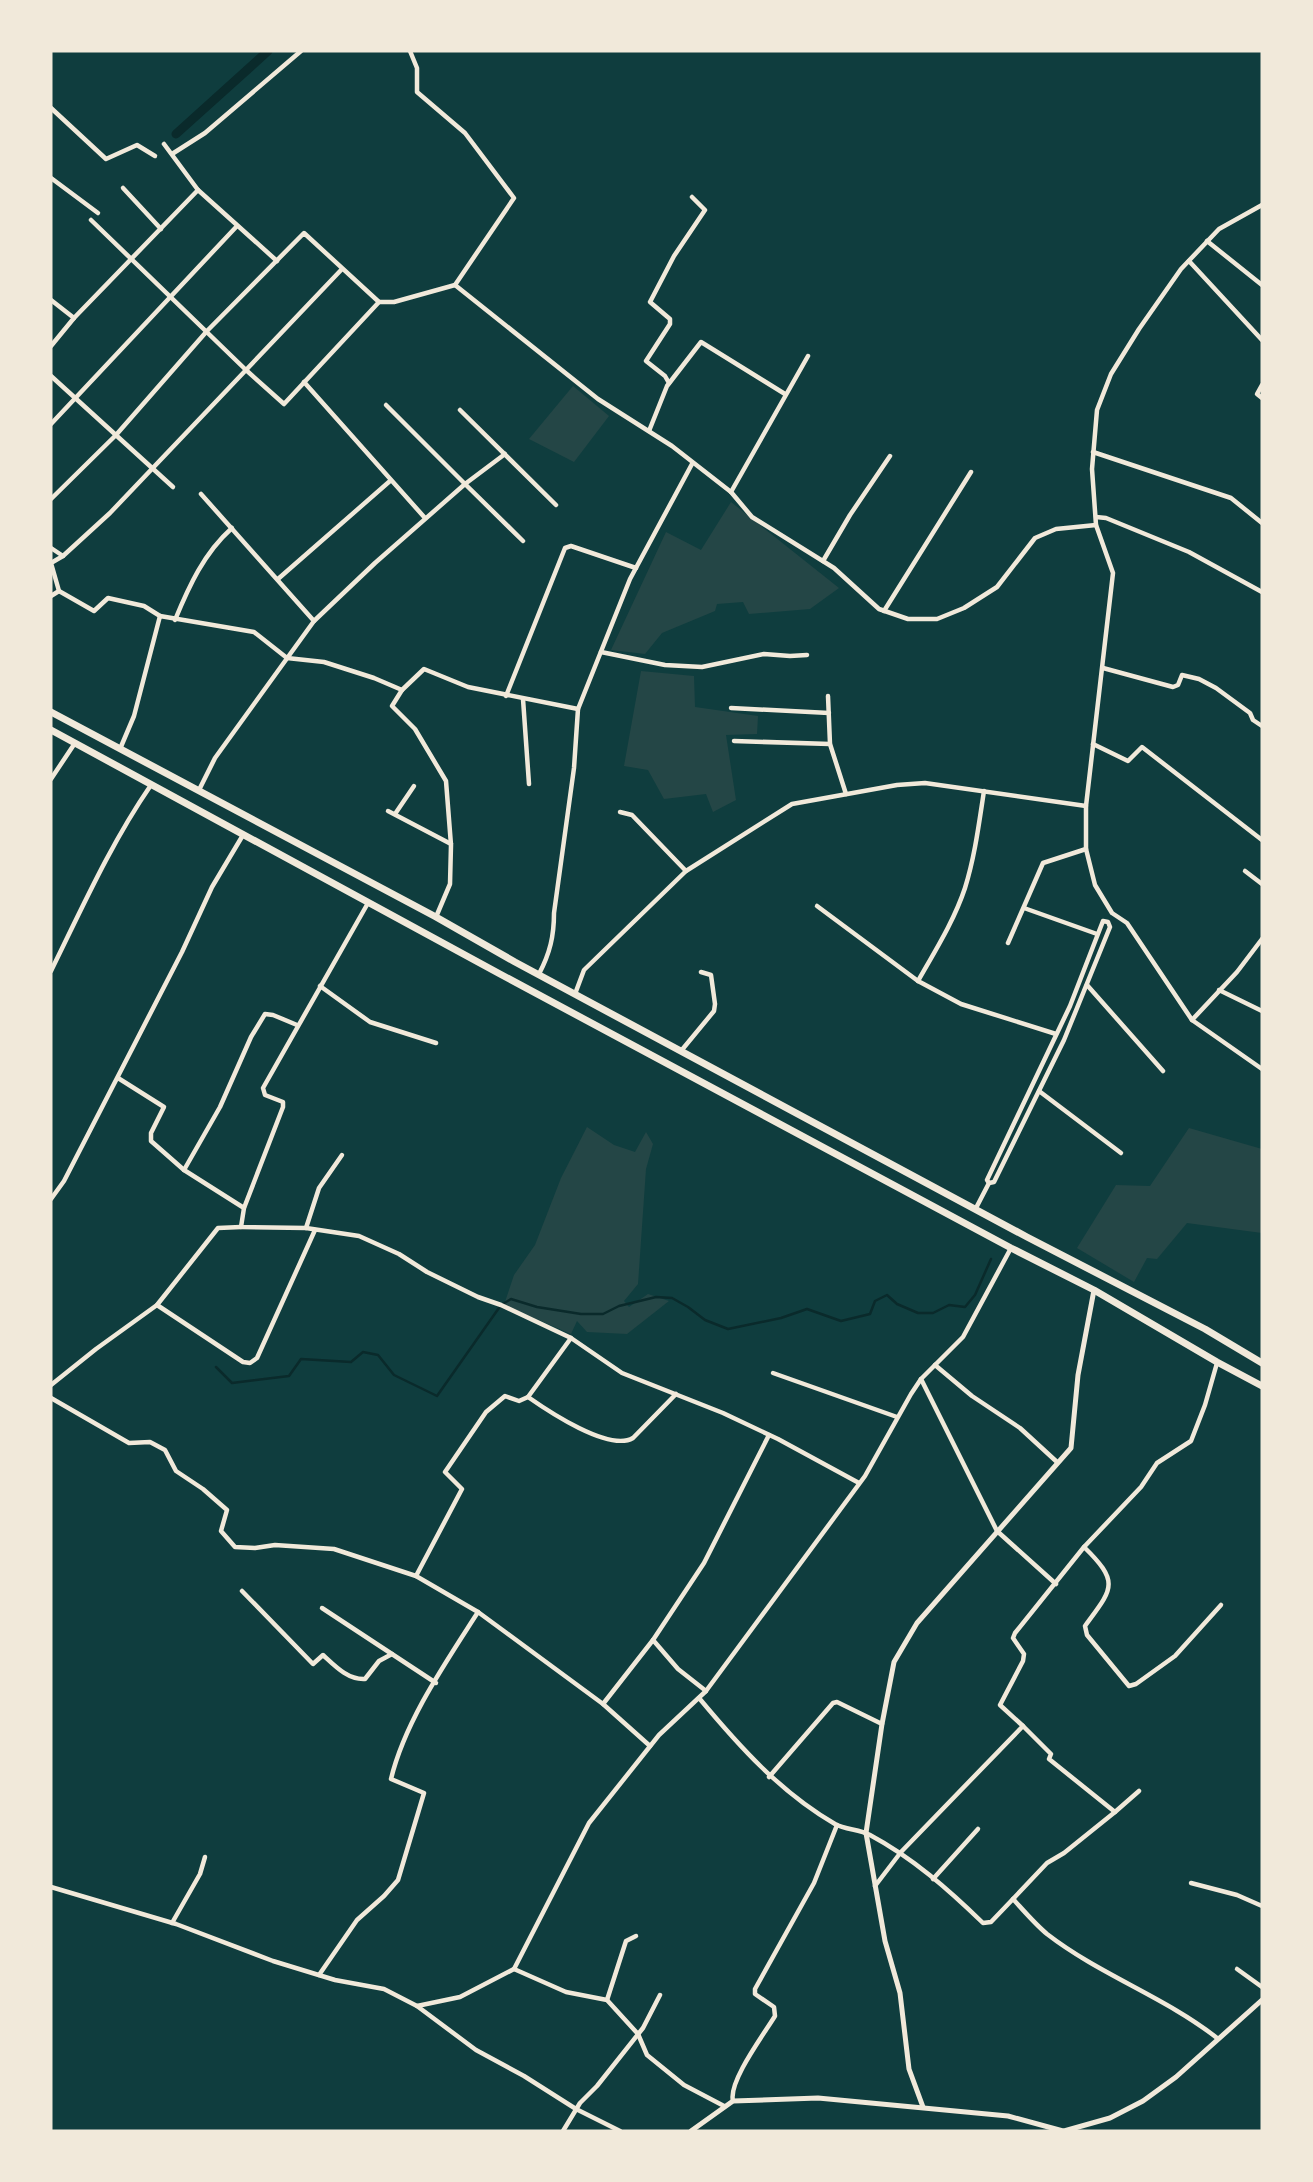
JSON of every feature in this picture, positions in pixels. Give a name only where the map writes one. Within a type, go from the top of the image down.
[{"type":"highway","points":[[51,712],[1027,1237],[1205,1329],[1262,1363]]},
{"type":"highway","points":[[51,730],[368,903],[1094,1290],[1262,1386]]},
{"type":"street","points":[[172,154],[205,133],[301,51]]},
{"type":"street","points":[[51,499],[116,435],[207,331],[304,233],[379,302],[394,302],[455,285],[514,198],[465,133],[417,92],[417,68],[410,51]]},
{"type":"street","points":[[51,108],[106,159],[137,145],[155,156]]},
{"type":"street","points":[[164,144],[198,190],[277,261]]},
{"type":"street","points":[[51,178],[98,213]]},
{"type":"street","points":[[123,188],[161,229]]},
{"type":"street","points":[[51,346],[74,318],[198,190]]},
{"type":"street","points":[[669,383],[665,376],[646,361],[670,324],[670,319],[650,302],[674,256],[705,210],[692,197]]},
{"type":"street","points":[[1262,205],[1219,229],[1189,261],[1139,329],[1111,374],[1097,410],[1093,452],[1096,525],[1112,573],[1086,806],[1086,849],[1095,885],[1112,913],[1127,923],[1192,1020],[1262,1069]]},
{"type":"street","points":[[91,220],[284,404],[379,302]]},
{"type":"street","points":[[51,424],[237,226]]},
{"type":"street","points":[[1207,241],[1262,285]]},
{"type":"street","points":[[1189,261],[1262,340]]},
{"type":"street","points":[[342,269],[152,470],[63,555],[51,563],[59,591],[94,611],[108,598],[144,606],[160,616],[175,620],[254,632],[287,658],[324,662],[402,690]]},
{"type":"street","points":[[455,285],[598,399],[649,431],[731,492],[752,517],[823,561],[884,611],[908,619],[937,619],[964,608],[997,587],[1035,538],[1056,529],[1096,525]]},
{"type":"street","points":[[51,300],[74,318]]},
{"type":"street","points":[[649,431],[669,383],[701,342],[785,394]]},
{"type":"street","points":[[731,492],[808,356]]},
{"type":"street","points":[[51,376],[173,488]]},
{"type":"street","points":[[304,382],[425,518]]},
{"type":"street","points":[[1262,385],[1257,394],[1262,398]]},
{"type":"street","points":[[386,405],[523,541]]},
{"type":"street","points":[[460,410],[556,505]]},
{"type":"street","points":[[1093,452],[1231,498],[1262,523]]},
{"type":"street","points":[[199,791],[215,758],[314,621],[425,518],[505,454]]},
{"type":"street","points":[[823,561],[890,456]]},
{"type":"street","points":[[539,974],[549,955],[554,936],[554,913],[574,768],[578,709],[636,568],[692,464]]},
{"type":"street","points":[[884,611],[971,472]]},
{"type":"street","points":[[277,579],[390,481]]},
{"type":"street","points":[[201,494],[314,621]]},
{"type":"street","points":[[1096,517],[1106,518],[1189,552],[1262,592]]},
{"type":"street","points":[[175,620],[187,591],[213,546],[232,528]]},
{"type":"street","points":[[506,696],[565,548],[572,546],[636,568]]},
{"type":"street","points":[[51,548],[63,555]]},
{"type":"street","points":[[51,596],[59,591]]},
{"type":"street","points":[[119,750],[134,716],[160,616]]},
{"type":"street","points":[[601,652],[665,666],[702,667],[764,654],[807,655]]},
{"type":"street","points":[[1103,668],[1173,687],[1178,685],[1182,675],[1199,679],[1250,713],[1252,720],[1262,726]]},
{"type":"street","points":[[436,917],[450,884],[451,845],[446,781],[415,729],[392,706],[402,690],[424,669],[468,687],[578,709]]},
{"type":"street","points":[[828,696],[830,744],[846,794]]},
{"type":"street","points":[[523,699],[529,784]]},
{"type":"street","points":[[731,708],[829,713]]},
{"type":"street","points":[[734,741],[830,744]]},
{"type":"street","points":[[51,779],[75,743]]},
{"type":"street","points":[[1093,744],[1128,761],[1142,747],[1262,840]]},
{"type":"street","points":[[575,994],[584,970],[686,872],[792,804],[897,785],[925,783],[1086,806]]},
{"type":"street","points":[[51,971],[119,836],[151,785]]},
{"type":"street","points":[[395,814],[414,786]]},
{"type":"street","points":[[918,981],[951,921],[965,888],[976,847],[984,791]]},
{"type":"street","points":[[388,811],[451,845]]},
{"type":"street","points":[[620,812],[632,815],[686,872]]},
{"type":"street","points":[[51,1199],[64,1181],[118,1078],[212,887],[243,835]]},
{"type":"street","points":[[1008,943],[1043,863],[1086,849]]},
{"type":"street","points":[[1245,871],[1262,884]]},
{"type":"street","points":[[241,1227],[244,1208],[283,1107],[283,1102],[265,1095],[263,1088],[368,903]]},
{"type":"street","points":[[817,906],[918,981],[961,1004],[1056,1034]]},
{"type":"street","points":[[1024,908],[1097,934]]},
{"type":"street","points":[[976,1208],[1039,1091],[1078,1009],[1112,913]]},
{"type":"street","points":[[992,1182],[987,1180],[988,1176],[1070,1006],[1097,934],[1106,924]]},
{"type":"street","points":[[1192,1020],[1262,939]]},
{"type":"street","points":[[681,1051],[713,1011],[715,1004],[711,975],[701,972]]},
{"type":"street","points":[[1087,985],[1163,1071]]},
{"type":"street","points":[[320,986],[370,1022],[436,1043]]},
{"type":"street","points":[[1219,990],[1262,1011]]},
{"type":"street","points":[[1070,1006],[1078,1009]]},
{"type":"street","points":[[184,1170],[220,1107],[251,1037],[265,1014],[297,1026]]},
{"type":"street","points":[[118,1078],[164,1107],[151,1133],[151,1141],[184,1170],[244,1208]]},
{"type":"street","points":[[1039,1091],[1121,1153]]},
{"type":"street","points":[[1027,1096],[1034,1100]]},
{"type":"street","points":[[306,1228],[319,1188],[342,1155]]},
{"type":"street","points":[[51,1385],[157,1305],[218,1228],[306,1228],[359,1236],[399,1254],[478,1297],[571,1338],[622,1373],[769,1435],[859,1483]]},
{"type":"street","points":[[157,1305],[243,1362],[250,1363],[257,1358],[315,1230]]},
{"type":"street","points":[[417,2006],[460,1997],[514,1969],[589,1823],[650,1746],[706,1691],[859,1483],[921,1380],[963,1337],[1011,1248]]},
{"type":"street","points":[[923,2107],[909,2069],[900,1993],[885,1941],[866,1833],[894,1662],[917,1623],[1071,1448],[1078,1375],[1094,1290]]},
{"type":"street","points":[[416,1576],[463,1489],[445,1472],[486,1412],[505,1396],[519,1401],[528,1397],[571,1338]]},
{"type":"street","points":[[1115,1812],[1049,1759],[1051,1754],[1048,1749],[1000,1705],[1023,1661],[1024,1654],[1013,1639],[1018,1628],[1084,1546],[1141,1487],[1157,1463],[1191,1441],[1217,1362]]},
{"type":"street","points":[[935,1365],[972,1396],[1020,1428],[1057,1462]]},
{"type":"street","points":[[773,1373],[897,1417]]},
{"type":"street","points":[[921,1380],[997,1531],[1056,1584]]},
{"type":"street","points":[[528,1397],[568,1424],[614,1440],[627,1441],[676,1394]]},
{"type":"street","points":[[51,1398],[129,1443],[150,1441],[165,1450],[177,1471],[227,1510],[221,1531],[235,1546],[255,1548],[275,1545],[334,1549],[416,1576],[478,1612],[603,1704],[650,1746]]},
{"type":"street","points":[[603,1704],[653,1640],[704,1563],[769,1435]]},
{"type":"street","points":[[1084,1546],[1094,1556],[1109,1581],[1109,1592],[1085,1626],[1087,1635],[1121,1680],[1129,1686],[1175,1656],[1221,1605]]},
{"type":"street","points":[[242,1591],[269,1622],[313,1664],[323,1655],[341,1671],[357,1679],[365,1679],[379,1661],[392,1654]]},
{"type":"street","points":[[322,1608],[436,1683]]},
{"type":"street","points":[[319,1975],[356,1920],[398,1880],[424,1793],[391,1779],[397,1756],[478,1612]]},
{"type":"street","points":[[653,1640],[678,1670],[706,1691]]},
{"type":"street","points":[[699,1698],[740,1748],[769,1777],[837,1825],[866,1833],[901,1852],[984,1923],[992,1922],[1047,1863],[1064,1853],[1139,1791]]},
{"type":"street","points":[[769,1777],[818,1724],[833,1703],[836,1702],[882,1724]]},
{"type":"street","points":[[874,1888],[901,1852],[1023,1726]]},
{"type":"street","points":[[733,2101],[731,2094],[737,2079],[775,2016],[774,2007],[755,1994],[755,1989],[814,1883],[837,1825]]},
{"type":"street","points":[[933,1879],[978,1829]]},
{"type":"street","points":[[172,1923],[200,1874],[205,1857]]},
{"type":"street","points":[[1191,1883],[1237,1895],[1262,1906]]},
{"type":"street","points":[[51,1887],[172,1923],[273,1961],[319,1975],[384,1989],[417,2006],[476,2050],[576,2109],[620,2131]]},
{"type":"street","points":[[1013,1899],[1046,1933],[1094,1964],[1192,2018],[1217,2038]]},
{"type":"street","points":[[607,2000],[626,1941],[636,1936]]},
{"type":"street","points":[[514,1969],[566,1992],[607,2000],[638,2034],[647,2055],[684,2085],[724,2106]]},
{"type":"street","points":[[1237,1969],[1262,1987]]},
{"type":"street","points":[[562,2131],[576,2109],[638,2034],[660,1995]]},
{"type":"street","points":[[691,2131],[733,2101],[818,2098],[1008,2116],[1063,2131],[1110,2118],[1143,2101],[1175,2077],[1262,2000]]},
{"type":"shaded area","points":[[573,386],[609,416],[574,462],[529,439]]},
{"type":"shaded area","points":[[731,502],[839,588],[810,609],[749,614],[743,602],[717,604],[715,611],[662,633],[645,654],[611,650],[666,532],[701,550]]},
{"type":"shaded area","points":[[641,671],[694,676],[695,707],[758,716],[757,734],[726,735],[736,800],[713,812],[706,794],[664,799],[648,770],[624,766]]},
{"type":"shaded area","points":[[587,1127],[614,1145],[635,1152],[646,1132],[653,1144],[646,1169],[638,1284],[624,1301],[629,1307],[648,1294],[669,1301],[627,1334],[587,1332],[577,1321],[571,1334],[504,1305],[514,1275],[535,1245],[561,1178]]},
{"type":"shaded area","points":[[1189,1128],[1262,1149],[1262,1233],[1187,1223],[1157,1259],[1147,1258],[1134,1282],[1077,1248],[1116,1185],[1150,1186]]},
{"type":"waterway","points":[[176,134],[268,51]]},
{"type":"waterway","points":[[216,1367],[232,1383],[289,1376],[301,1359],[351,1362],[363,1352],[378,1355],[394,1375],[437,1396],[501,1305],[511,1299],[537,1307],[581,1314],[603,1314],[619,1306],[656,1297],[672,1298],[705,1320],[728,1329],[781,1318],[807,1309],[841,1321],[870,1314],[875,1301],[887,1295],[897,1304],[918,1313],[933,1313],[949,1305],[965,1307],[975,1295],[991,1259]]}]
